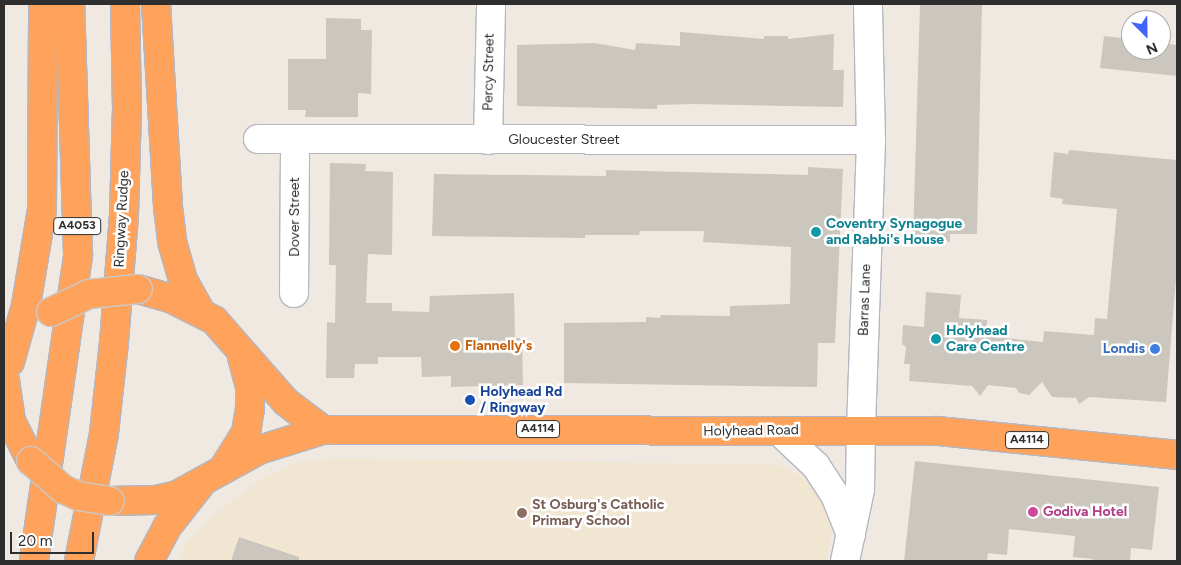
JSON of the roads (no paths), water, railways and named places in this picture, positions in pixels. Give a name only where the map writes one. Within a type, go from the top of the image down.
[{"type":"highway","points":[[43,4],[42,210],[26,306],[6,375],[11,421],[31,460],[63,489],[78,496],[110,501],[156,500],[211,478]]},
{"type":"highway","name":"A4053","points":[[34,561],[60,392],[78,254],[70,4]]},
{"type":"highway","name":"Ringway Rudge","points":[[79,561],[104,433],[124,215],[125,4]]},
{"type":"highway","points":[[156,4],[173,245],[183,280],[200,311]]},
{"type":"highway","points":[[6,375],[27,335],[52,312],[89,294],[138,289],[200,311],[214,320],[286,402],[323,430]]},
{"type":"highway","points":[[149,561],[167,527],[237,451],[246,433],[250,409],[246,367],[236,344]]},
{"type":"highway","name":"Holyhead Road","points":[[323,430],[780,432],[861,428],[938,431],[1177,455]]},
{"type":"highway","name":"A4114","points":[[211,478],[259,450],[323,430]]},
{"type":"street","name":"Percy Street","points":[[488,140],[491,4]]},
{"type":"street","name":"Barras Lane","points":[[845,561],[860,490],[871,140],[868,4]]},
{"type":"street","name":"Gloucester Street","points":[[258,139],[295,141],[871,140]]},
{"type":"street","name":"Dover Street","points":[[294,293],[295,141]]},
{"type":"street","points":[[780,432],[816,466],[835,495],[851,535]]},
{"type":"place","name":"Coventry Synagogue and Rabbi's House","points":[[816,232]]},
{"type":"place","name":"Holyhead Care Centre","points":[[936,339]]},
{"type":"place","name":"Flannelly's","points":[[455,346]]},
{"type":"place","name":"Londis","points":[[1155,349]]},
{"type":"place","name":"Holyhead Rd / Ringway","points":[[470,400]]},
{"type":"place","name":"Godiva Hotel","points":[[1033,512]]},
{"type":"place","name":"St Osburg's Catholic Primary School","points":[[522,513]]}]
